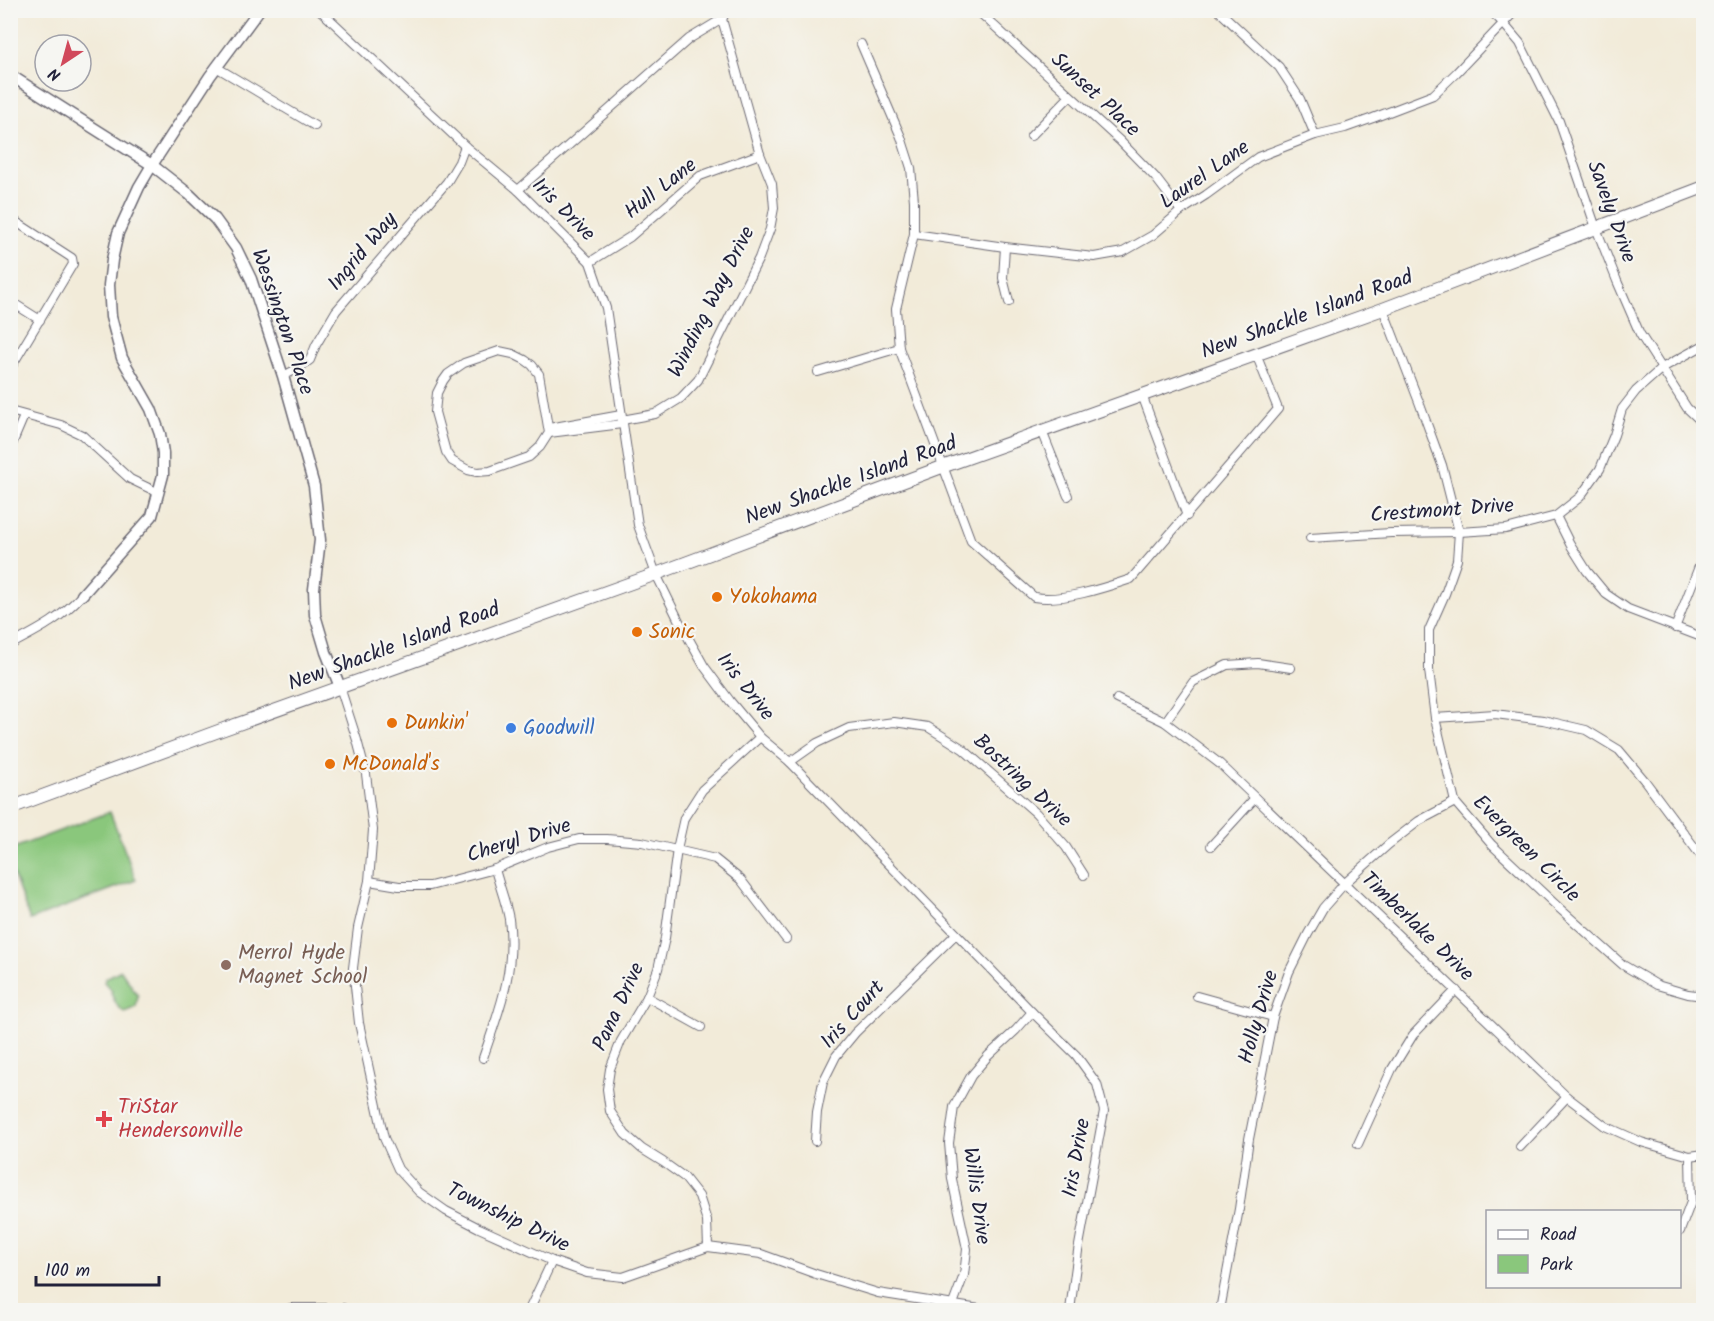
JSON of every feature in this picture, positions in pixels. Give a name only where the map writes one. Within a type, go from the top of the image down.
[{"type":"main road","name":"New Shackle Island Road","points":[[10,808],[656,574],[942,467],[1383,309],[1704,187]]},
{"type":"street","points":[[10,645],[51,624],[72,606],[152,516],[163,475],[163,453],[160,434],[150,410],[122,358],[111,317],[109,285],[112,260],[118,233],[139,187],[216,67],[259,10]]},
{"type":"street","name":"Iris Drive","points":[[320,10],[465,146],[518,190],[590,262],[606,308],[638,525],[656,574],[680,623],[705,666],[730,701],[760,737],[790,762],[1076,1055],[1096,1084],[1104,1111],[1078,1251],[1070,1311]]},
{"type":"street","points":[[518,190],[689,39],[722,19],[727,10]]},
{"type":"street","name":"Sunset Place","points":[[977,10],[1120,141],[1155,177],[1181,211]]},
{"type":"street","points":[[1218,10],[1278,67],[1300,99],[1315,135]]},
{"type":"street","name":"Savely Drive","points":[[1490,10],[1520,43],[1559,121],[1596,228],[1640,334],[1687,408],[1704,424]]},
{"type":"street","name":"Laurel Lane","points":[[914,234],[1094,257],[1123,252],[1153,235],[1181,211],[1258,157],[1315,135],[1364,122],[1433,95],[1516,10]]},
{"type":"street","name":"Winding Way Drive","points":[[549,430],[655,414],[681,398],[698,380],[759,258],[770,229],[774,208],[772,184],[760,154],[722,19]]},
{"type":"street","points":[[861,44],[898,129],[911,168],[914,234],[896,309],[899,348],[971,541],[1034,597],[1046,599],[1104,588],[1131,579],[1278,409],[1256,354]]},
{"type":"street","points":[[216,67],[315,126]]},
{"type":"street","name":"Wessington Place","points":[[10,75],[152,165],[216,219],[236,248],[251,279],[283,376],[314,486],[320,540],[314,589],[315,615],[340,687]]},
{"type":"street","points":[[1032,136],[1070,96]]},
{"type":"street","name":"Ingrid Way","points":[[283,376],[310,360],[336,311],[447,182],[465,146]]},
{"type":"street","name":"Hull Lane","points":[[590,262],[630,237],[700,176],[760,154]]},
{"type":"street","points":[[10,218],[72,258],[73,264],[10,369]]},
{"type":"street","points":[[1005,247],[1003,278],[1009,302]]},
{"type":"street","points":[[10,301],[40,320]]},
{"type":"street","name":"Evergreen Circle","points":[[1383,309],[1442,465],[1460,532],[1457,560],[1429,630],[1429,670],[1435,718],[1455,802],[1492,845],[1623,965],[1657,985],[1704,996]]},
{"type":"street","name":"Crestmont Drive","points":[[1311,538],[1506,529],[1556,516],[1580,497],[1600,469],[1622,409],[1636,391],[1662,368],[1704,345]]},
{"type":"street","points":[[818,372],[899,348]]},
{"type":"street","points":[[499,351],[513,354],[532,365],[539,374],[549,430],[535,453],[520,461],[490,471],[468,470],[452,460],[446,452],[435,412],[437,393],[448,374],[464,363],[499,351]]},
{"type":"street","points":[[1142,395],[1187,516]]},
{"type":"street","points":[[10,411],[61,425],[82,435],[130,479],[159,494]]},
{"type":"street","points":[[10,449],[24,416]]},
{"type":"street","points":[[1042,431],[1068,496]]},
{"type":"street","points":[[1556,516],[1575,553],[1606,594],[1628,609],[1704,638]]},
{"type":"street","points":[[1675,628],[1700,564]]},
{"type":"street","points":[[1165,722],[1193,682],[1227,665],[1258,663],[1291,668]]},
{"type":"street","name":"Township Drive","points":[[340,687],[366,774],[373,834],[369,881],[358,928],[353,968],[359,1023],[384,1138],[398,1169],[419,1192],[446,1211],[552,1261],[587,1273],[623,1277],[708,1247],[761,1254],[878,1293],[986,1311]]},
{"type":"street","name":"Timberlake Drive","points":[[1117,699],[1165,722],[1220,764],[1567,1096],[1605,1126],[1641,1142],[1690,1156],[1704,1154]]},
{"type":"street","points":[[1435,718],[1495,714],[1543,720],[1586,730],[1619,750],[1704,860]]},
{"type":"street","name":"Bostring Drive","points":[[790,762],[817,743],[849,728],[894,722],[928,727],[963,749],[1036,813],[1066,847],[1084,875]]},
{"type":"street","name":"Pana Drive","points":[[708,1247],[706,1221],[699,1196],[684,1177],[642,1149],[625,1134],[610,1111],[607,1089],[610,1069],[621,1041],[647,997],[658,969],[684,818],[702,790],[760,737]]},
{"type":"street","points":[[1211,846],[1255,798]]},
{"type":"street","name":"Holly Drive","points":[[1220,1311],[1249,1139],[1273,1017],[1289,972],[1323,908],[1345,883],[1419,821],[1455,802]]},
{"type":"street","name":"Cheryl Drive","points":[[369,881],[399,886],[430,886],[495,869],[548,847],[579,839],[642,842],[715,859],[741,880],[786,939]]},
{"type":"street","points":[[483,1058],[504,997],[510,967],[511,941],[508,916],[495,869]]},
{"type":"street","name":"Iris Court","points":[[815,1141],[817,1112],[823,1082],[836,1056],[855,1033],[956,934]]},
{"type":"street","points":[[1358,1144],[1392,1069],[1413,1035],[1456,990]]},
{"type":"street","points":[[1197,996],[1273,1017]]},
{"type":"street","points":[[647,997],[701,1027]]},
{"type":"street","name":"Willis Drive","points":[[953,1304],[964,1275],[967,1250],[952,1179],[949,1143],[954,1107],[971,1076],[1032,1012]]},
{"type":"street","points":[[1520,1147],[1567,1096]]},
{"type":"street","points":[[1681,1228],[1691,1202],[1690,1156]]},
{"type":"street","points":[[529,1311],[552,1261]]},
{"type":"street","points":[[284,1311],[291,1308],[343,1308],[347,1311]]},
{"type":"green space","points":[[110,812],[136,880],[30,920],[11,868],[11,849]]},
{"type":"green space","points":[[121,970],[138,996],[136,1007],[125,1012],[118,1007],[112,991],[104,982],[106,978]]},
{"type":"place","name":"Yokohama","points":[[717,597]]},
{"type":"place","name":"Sonic","points":[[637,632]]},
{"type":"place","name":"Dunkin'","points":[[392,723]]},
{"type":"place","name":"Goodwill","points":[[511,728]]},
{"type":"place","name":"McDonald's","points":[[330,764]]},
{"type":"place","name":"Merrol Hyde Magnet School","points":[[226,965]]},
{"type":"place","name":"TriStar Hendersonville","points":[[104,1119]]}]
